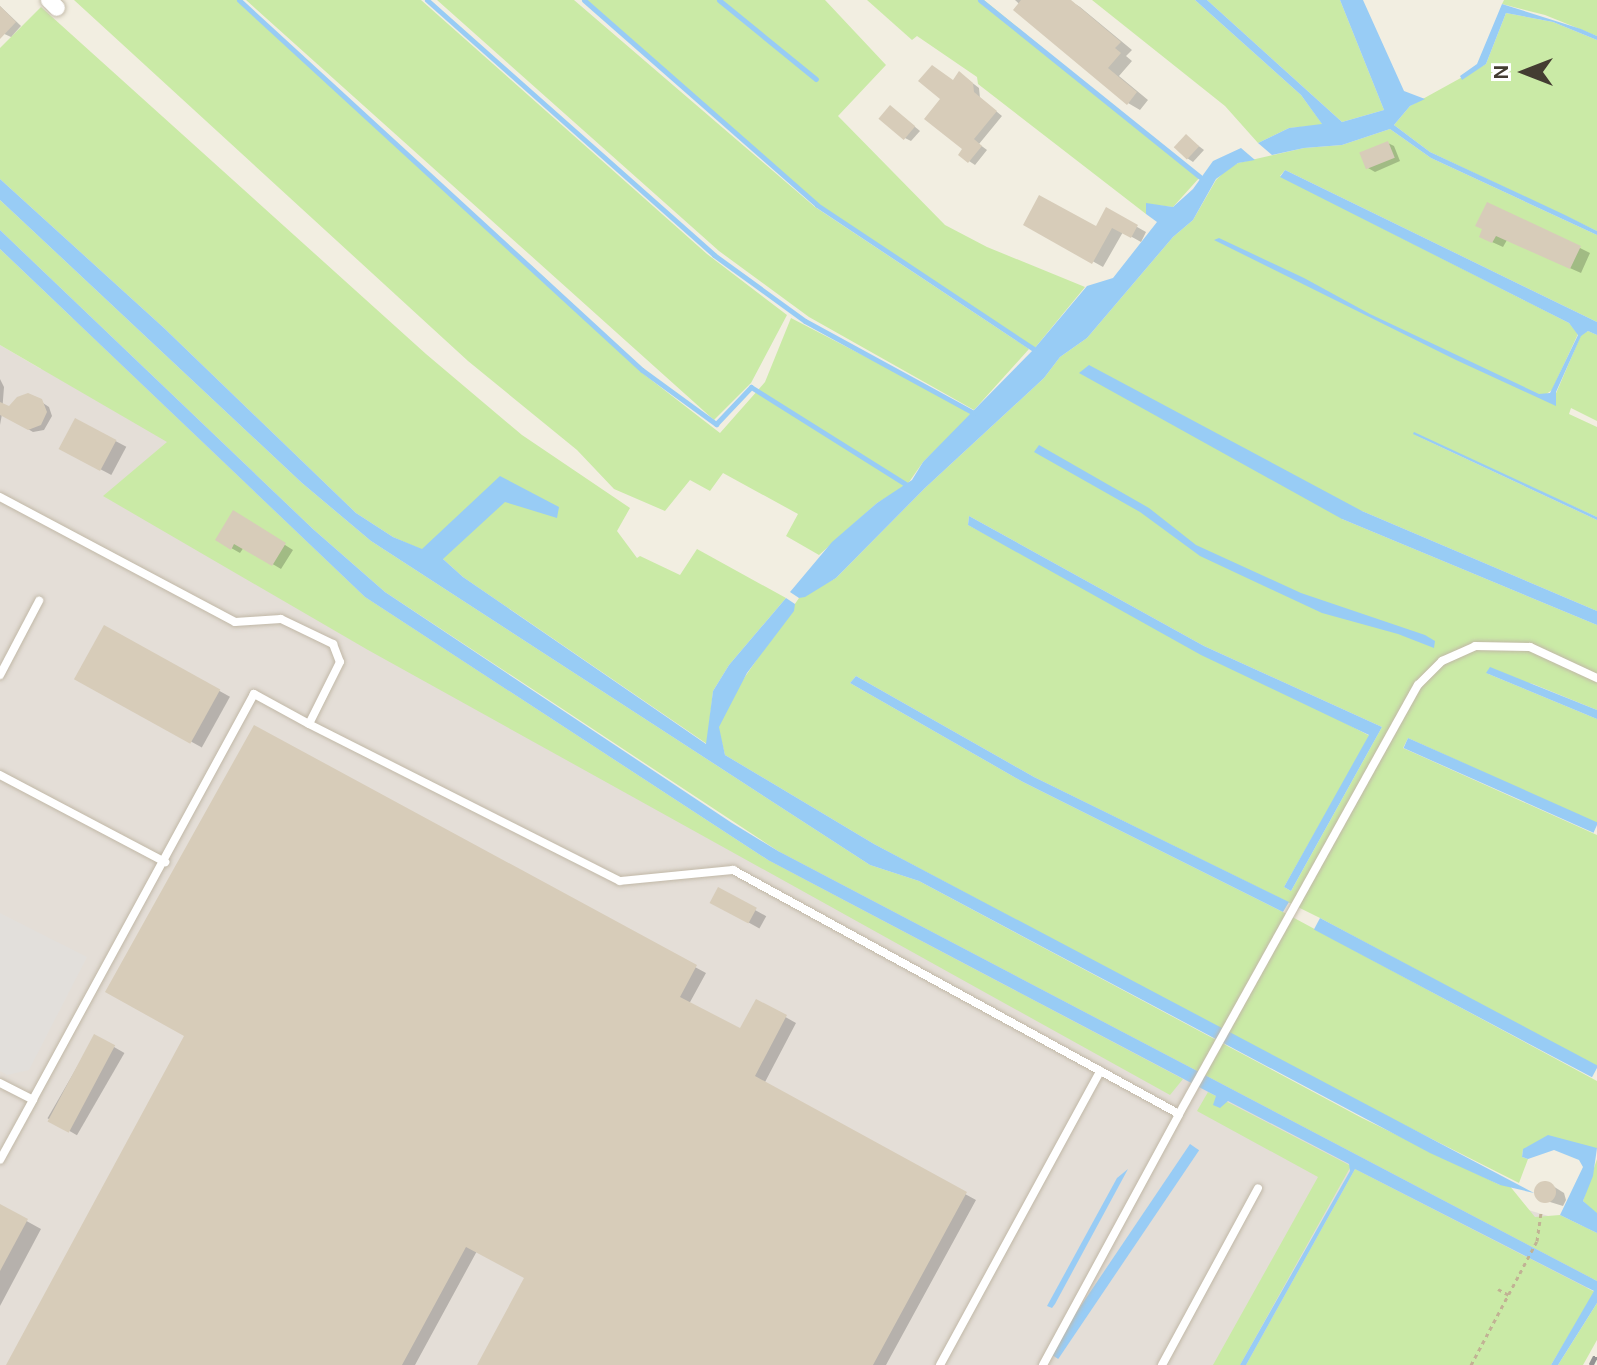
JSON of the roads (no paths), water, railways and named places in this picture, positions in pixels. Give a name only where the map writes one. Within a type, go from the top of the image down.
[{"type":"lane","points":[[0,497],[235,622],[281,619],[333,644],[340,662],[309,724]]},
{"type":"lane","points":[[0,675],[39,601]]},
{"type":"lane","points":[[1043,1365],[1418,685],[1442,661],[1475,646],[1530,647],[1597,678]]},
{"type":"lane","points":[[0,1160],[254,694],[620,881],[733,870],[1179,1114]]},
{"type":"lane","points":[[0,775],[165,862]]},
{"type":"lane","points":[[940,1365],[1100,1071]]},
{"type":"lane","points":[[0,1083],[33,1100]]},
{"type":"lane","points":[[1162,1365],[1258,1188]]},
{"type":"water","points":[[1195,0],[1207,0],[1342,122],[1384,110],[1340,0],[1363,0],[1404,91],[1425,99],[1410,106],[1394,125],[1430,152],[1565,215],[1597,231],[1597,235],[1431,158],[1390,129],[1342,145],[1304,148],[1272,155],[1258,143],[1289,128],[1322,124],[1301,95]]},
{"type":"water","points":[[1502,4],[1581,29],[1597,36],[1597,40],[1553,22],[1506,13],[1486,64],[1462,80],[1460,76],[1477,64]]},
{"type":"water","points":[[1241,148],[1255,160],[1238,163],[1216,179],[1193,220],[1173,237],[1087,338],[1060,357],[1044,378],[925,488],[836,578],[805,597],[799,598],[790,592],[832,542],[877,503],[912,480],[923,462],[1034,349],[1087,286],[1113,278],[1157,222],[1146,214],[1146,203],[1173,207],[1193,189],[1213,161]]},
{"type":"water","points":[[1285,170],[1597,322],[1597,335],[1588,331],[1581,336],[1556,392],[1556,406],[1214,240],[1219,238],[1304,278],[1370,314],[1539,394],[1550,393],[1578,335],[1569,323],[1280,177]]},
{"type":"water","points":[[0,179],[164,328],[356,513],[393,537],[422,549],[500,476],[559,507],[557,518],[505,502],[443,559],[463,577],[706,744],[713,691],[729,665],[786,598],[795,604],[794,611],[747,673],[719,727],[725,755],[874,844],[1534,1193],[1500,1185],[1430,1153],[919,881],[870,865],[371,541],[302,483],[0,200]]},
{"type":"water","points":[[0,230],[313,529],[385,592],[732,823],[778,851],[1597,1281],[1597,1303],[1558,1365],[1551,1365],[1594,1291],[1355,1169],[1246,1365],[1240,1365],[1350,1171],[1349,1164],[1228,1101],[1220,1108],[1213,1105],[1216,1096],[768,860],[365,597],[0,249]]},
{"type":"water","points":[[1089,365],[1362,511],[1597,611],[1597,625],[1342,519],[1079,373]]},
{"type":"water","points":[[1413,434],[1597,517],[1597,520]]},
{"type":"water","points":[[1039,445],[1149,508],[1196,545],[1301,593],[1425,635],[1435,641],[1434,648],[1398,634],[1322,613],[1200,556],[1140,512],[1034,452]]},
{"type":"water","points":[[969,516],[1204,646],[1382,727],[1291,891],[1284,887],[1369,735],[1201,655],[968,525]]},
{"type":"water","points":[[1490,667],[1597,710],[1597,719],[1486,673]]},
{"type":"water","points":[[856,676],[1034,777],[1289,902],[1283,912],[1023,782],[850,683]]},
{"type":"water","points":[[1408,738],[1597,822],[1594,833],[1404,748]]},
{"type":"water","points":[[1320,918],[1597,1065],[1592,1077],[1314,929]]},
{"type":"water","points":[[1548,1135],[1597,1148],[1593,1176],[1583,1201],[1597,1213],[1597,1233],[1560,1215],[1583,1167],[1579,1160],[1554,1150],[1528,1159],[1522,1157],[1523,1149]]},
{"type":"water","points":[[1190,1144],[1199,1150],[1058,1359],[1049,1353]]},
{"type":"water","points":[[1128,1169],[1055,1304],[1052,1308],[1047,1306],[1117,1178]]},
{"type":"waterway","points":[[239,0],[642,370],[716,424],[751,387],[907,485]]},
{"type":"waterway","points":[[427,0],[714,255],[805,321],[974,413]]},
{"type":"waterway","points":[[584,0],[817,205],[1034,349]]},
{"type":"waterway","points":[[719,0],[816,79]]},
{"type":"waterway","points":[[980,0],[1200,177]]},
{"type":"railway","points":[[1591,1365],[1597,1353]]}]
